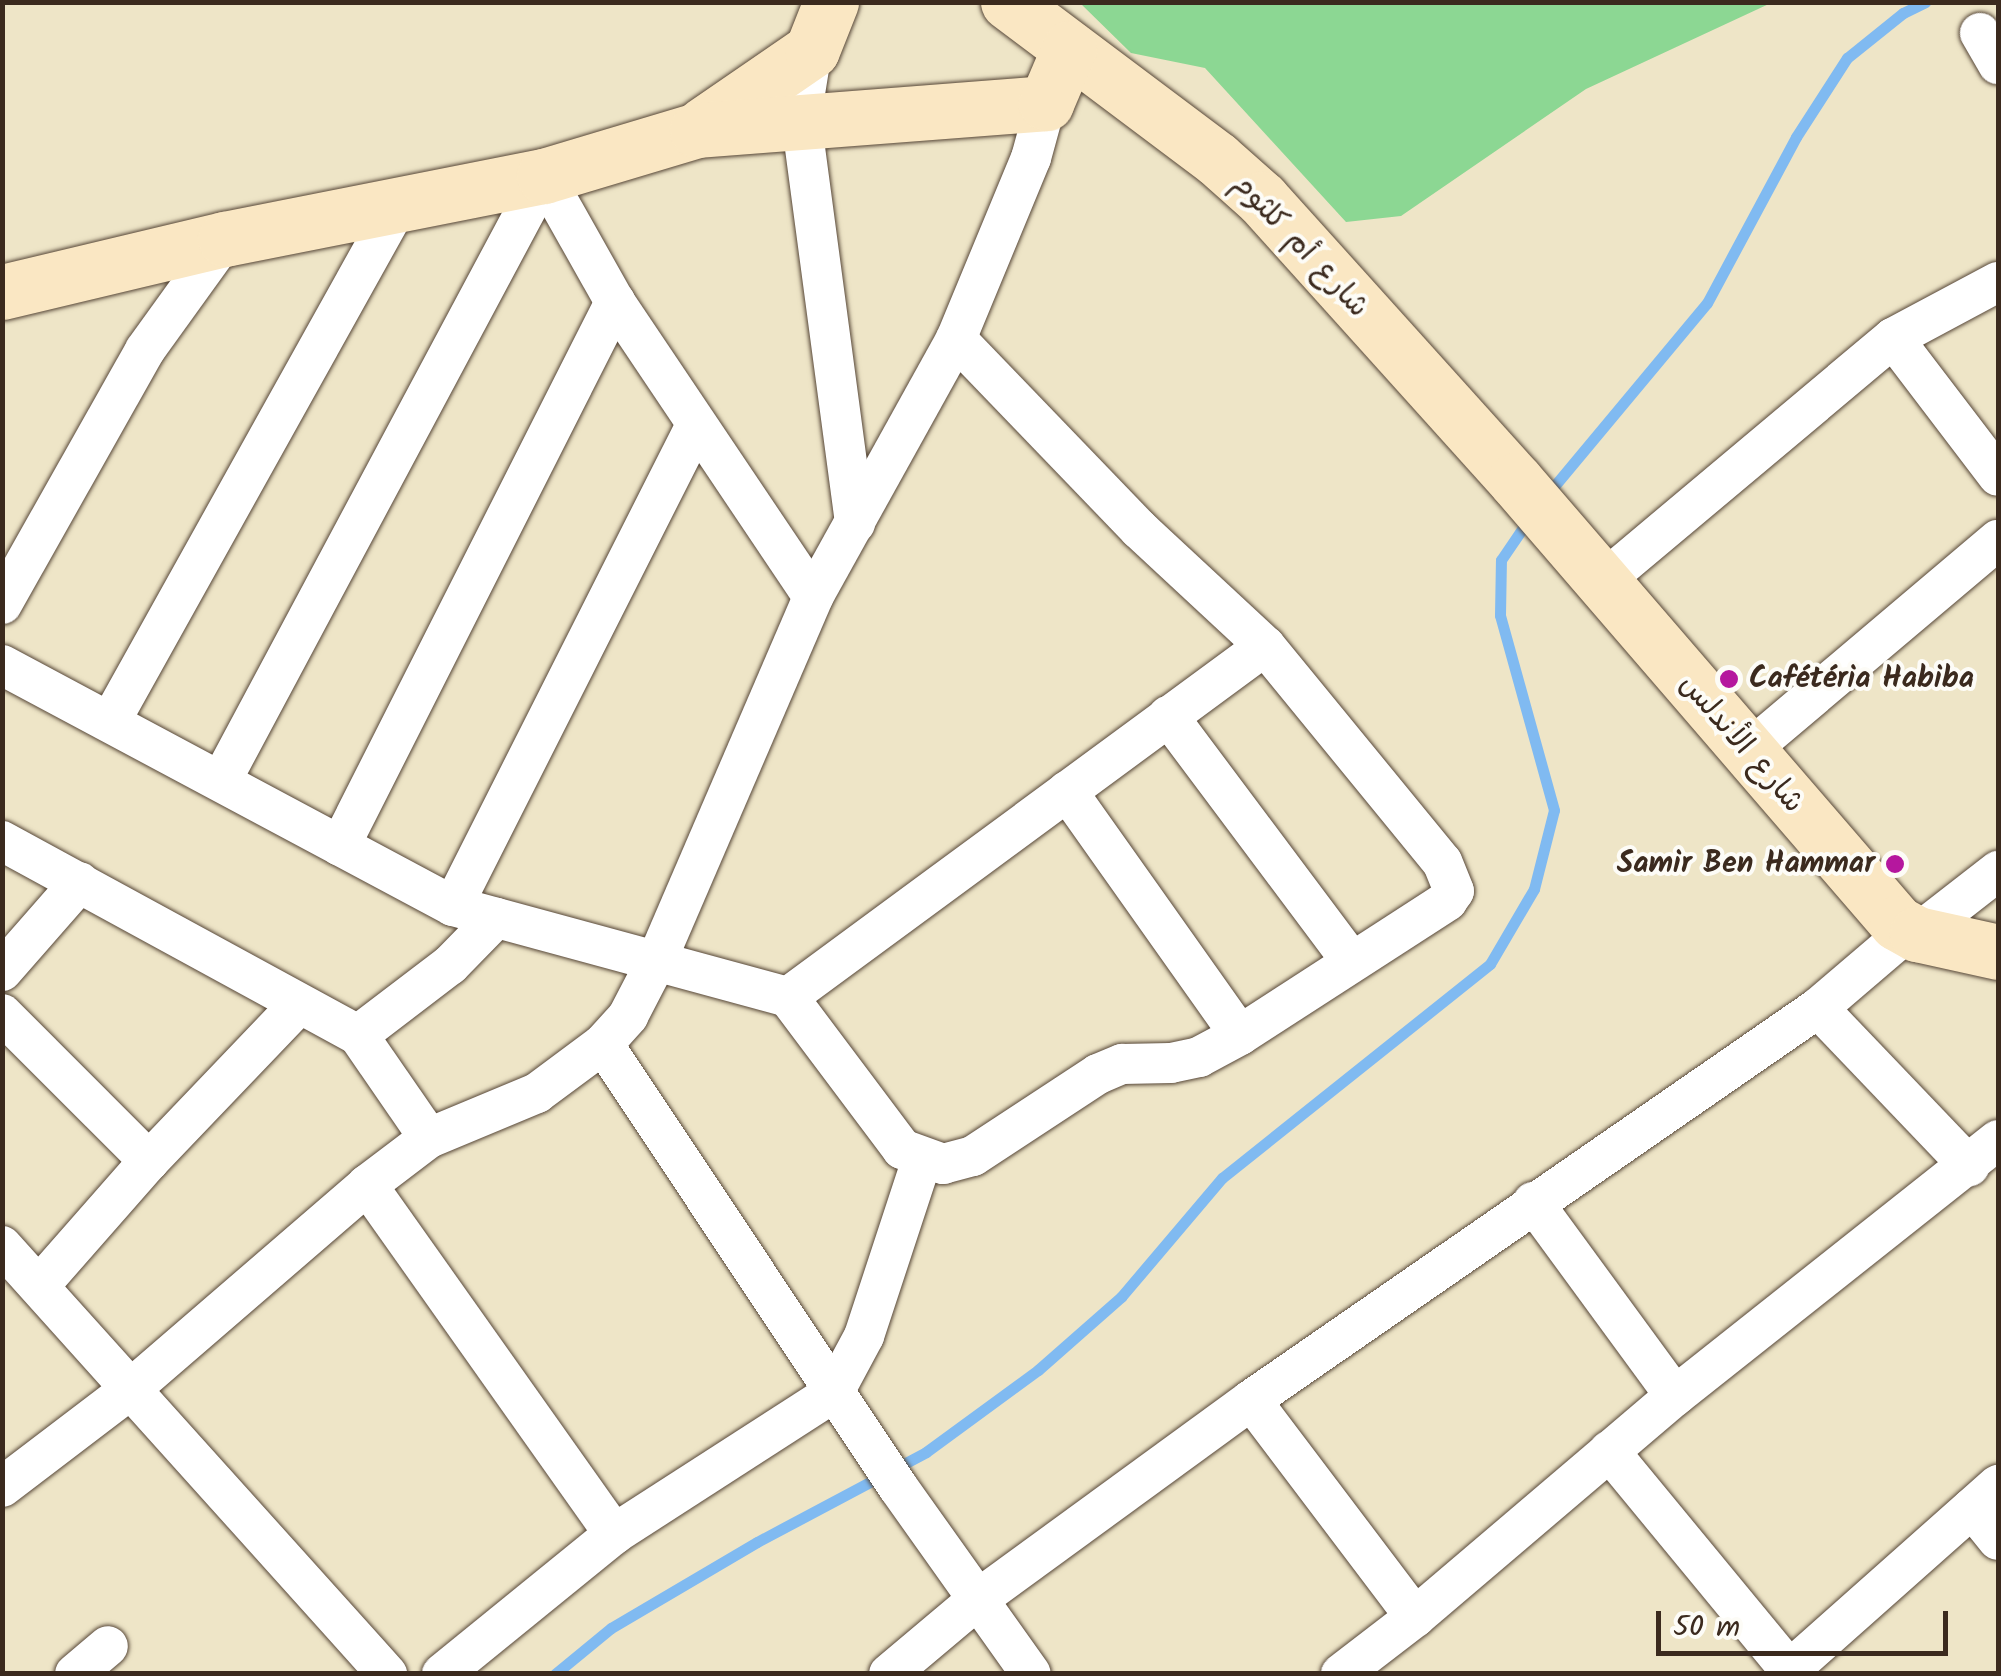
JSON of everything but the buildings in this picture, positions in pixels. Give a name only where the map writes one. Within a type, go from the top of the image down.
[{"type":"street","name":"شارع أم كلثوم","points":[[1008,2],[1217,159],[1262,199],[1557,528]]},
{"type":"street","points":[[822,26],[801,118],[855,524]]},
{"type":"street","points":[[697,130],[822,26]]},
{"type":"street","points":[[2,1486],[132,1388],[367,1185],[429,1138],[537,1094],[602,1044],[628,1016],[656,962],[814,597],[956,339],[1031,158],[1046,103],[1070,48]]},
{"type":"street","points":[[2,292],[225,240],[544,176],[697,130],[801,118],[1046,103]]},
{"type":"street","points":[[544,176],[615,302],[695,427],[814,597]]},
{"type":"street","points":[[221,781],[544,176]]},
{"type":"street","points":[[110,722],[400,203]]},
{"type":"street","points":[[2,604],[145,350],[225,240]]},
{"type":"street","points":[[1602,582],[1893,338],[1998,282]]},
{"type":"street","points":[[340,846],[615,302]]},
{"type":"street","points":[[1893,338],[1998,476]]},
{"type":"street","points":[[2,665],[452,906],[788,997],[902,1149],[922,1160],[943,1164],[973,1156],[1098,1074],[1122,1064],[1171,1063],[1199,1057],[1240,1036],[1446,901],[1454,891],[1452,880],[1265,646],[1139,529],[956,339]]},
{"type":"street","points":[[452,906],[695,427]]},
{"type":"street","name":"شارع الأندلس","points":[[1557,528],[1747,752],[1913,932]]},
{"type":"street","points":[[1747,752],[1998,540]]},
{"type":"street","points":[[788,997],[1265,646]]},
{"type":"street","points":[[1168,716],[1351,961]]},
{"type":"street","points":[[1067,791],[1240,1036]]},
{"type":"street","points":[[2,841],[358,1035],[429,1138]]},
{"type":"street","points":[[890,1674],[977,1600],[1251,1400],[1818,1008],[1998,871]]},
{"type":"street","points":[[2,971],[80,882]]},
{"type":"street","points":[[358,1035],[450,965],[496,918]]},
{"type":"street","points":[[1913,932],[1998,952]]},
{"type":"street","points":[[39,1286],[149,1161],[298,1005]]},
{"type":"street","points":[[1341,1674],[1416,1617],[1676,1396],[1984,1153],[1818,1008]]},
{"type":"street","points":[[2,1014],[149,1161]]},
{"type":"street","points":[[602,1044],[898,1487],[1031,1674]]},
{"type":"street","points":[[442,1674],[614,1534],[844,1406],[922,1160]]},
{"type":"street","points":[[367,1185],[614,1534]]},
{"type":"street","points":[[1533,1202],[1676,1396]]},
{"type":"street","points":[[2,1246],[387,1674]]},
{"type":"street","points":[[1251,1400],[1416,1617]]},
{"type":"street","points":[[1609,1451],[1787,1671],[1985,1497],[1998,1540]]},
{"type":"street","points":[[75,1674],[108,1646]]},
{"type":"green space","points":[[1080,3],[1771,3],[1586,89],[1401,216],[1346,222],[1205,68],[1131,53]]},
{"type":"waterway","points":[[1546,496],[1707,303],[1796,137],[1847,58],[1903,13],[1926,2]]},
{"type":"waterway","points":[[555,1674],[611,1628],[757,1542],[926,1452],[1038,1370],[1121,1297],[1222,1178],[1490,964],[1534,889],[1554,810],[1500,615],[1501,560],[1529,519]]},
{"type":"place","name":"Cafétéria Habiba","points":[[1729,679]]},
{"type":"place","name":"Samir Ben Hammar","points":[[1895,864]]}]
